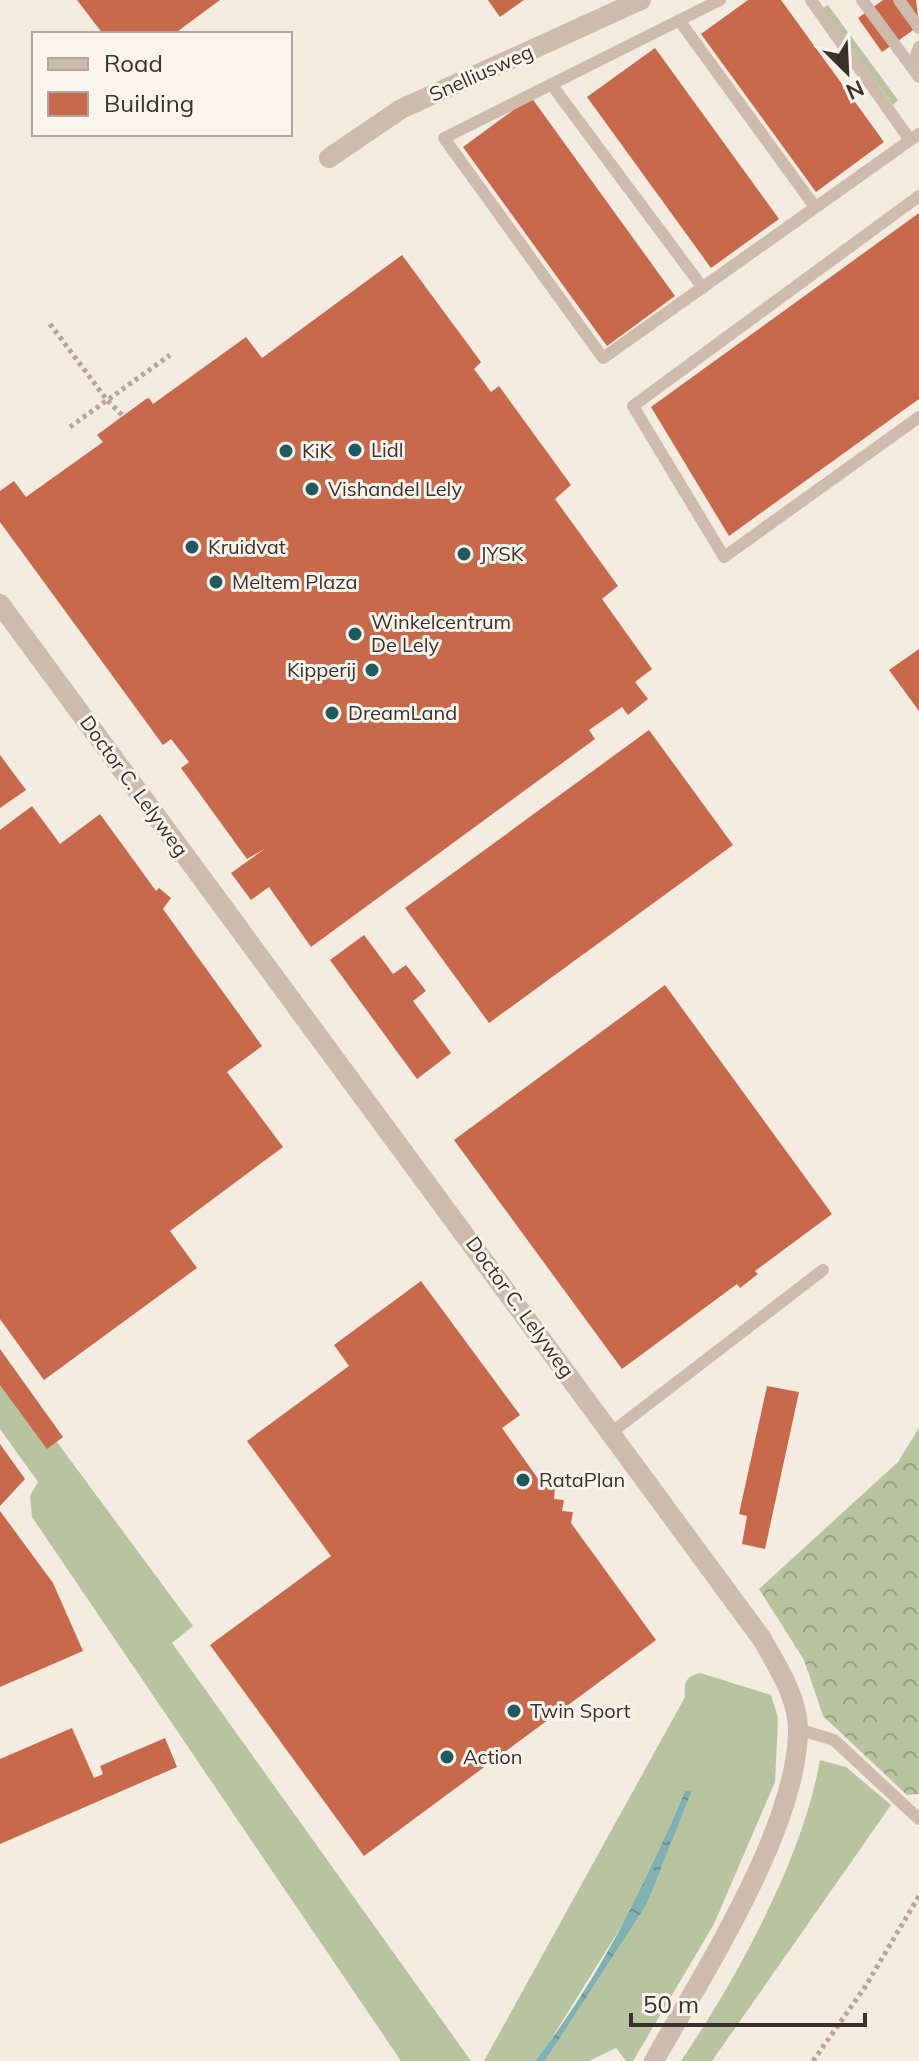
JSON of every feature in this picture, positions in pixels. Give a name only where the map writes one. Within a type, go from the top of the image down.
[{"type":"street","name":"Snelliusweg","points":[[329,158],[401,109],[641,0]]},
{"type":"street","name":"Doctor C. Lelyweg","points":[[0,604],[762,1639],[791,1696],[798,1729],[786,1802],[730,1926],[654,2061]]},
{"type":"lane","points":[[720,0],[444,138],[603,358],[914,137],[811,0]]},
{"type":"lane","points":[[862,0],[916,72]]},
{"type":"lane","points":[[899,0],[919,28]]},
{"type":"lane","points":[[679,20],[815,207]]},
{"type":"lane","points":[[916,72],[919,47]]},
{"type":"lane","points":[[551,84],[703,288]]},
{"type":"lane","points":[[919,196],[633,406],[724,557],[919,417]]},
{"type":"lane","points":[[612,1432],[823,1270]]},
{"type":"lane","points":[[798,1729],[834,1740],[919,1819]]},
{"type":"path","points":[[50,324],[107,400],[124,417]]},
{"type":"path","points":[[70,427],[170,355]]},
{"type":"path","points":[[813,2061],[865,1987],[919,1896]]},
{"type":"green space","points":[[828,5],[898,100],[893,105],[823,8]]},
{"type":"green space","points":[[0,1365],[193,1626],[172,1643],[471,2061],[401,2061],[32,1517],[30,1496],[38,1482],[0,1429]]},
{"type":"green space","points":[[919,1428],[919,1794],[907,1795],[823,1716],[804,1660],[759,1589],[898,1462]]},
{"type":"green space","points":[[700,1673],[771,1695],[778,1718],[775,1782],[714,1924],[633,2061],[626,2061],[616,2048],[589,2061],[545,2061],[647,1904],[691,1790],[685,1791],[637,1901],[550,2041],[535,2061],[484,2061],[685,1697],[686,1681]]},
{"type":"green space","points":[[820,1760],[846,1767],[891,1805],[712,2061],[681,2061],[724,1993],[765,1916],[799,1837]]},
{"type":"water","points":[[692,1790],[647,1904],[545,2061],[535,2061],[600,1964],[637,1897],[685,1791]]},
{"type":"building","points":[[77,0],[220,0],[177,32],[101,32]]},
{"type":"building","points":[[488,0],[524,0],[500,17]]},
{"type":"building","points":[[748,0],[781,0],[884,142],[816,192],[701,34]]},
{"type":"building","points":[[883,0],[916,0],[919,26],[882,52],[858,18]]},
{"type":"building","points":[[655,48],[779,219],[711,268],[587,97]]},
{"type":"building","points":[[531,97],[675,296],[607,346],[463,147]]},
{"type":"building","points":[[919,213],[919,399],[729,536],[651,407]]},
{"type":"building","name":"Winkelcentrum De Lely","points":[[402,255],[481,362],[474,369],[491,392],[499,386],[571,485],[555,499],[618,586],[602,599],[652,669],[635,682],[648,699],[628,715],[622,707],[589,730],[595,739],[311,947],[269,887],[251,900],[231,873],[266,848],[247,859],[181,768],[189,762],[171,739],[163,745],[0,522],[0,491],[14,481],[26,497],[103,442],[97,435],[146,399],[149,398],[153,404],[246,337],[262,358]]},
{"type":"building","points":[[919,649],[919,711],[889,670]]},
{"type":"building","points":[[649,730],[733,845],[489,1023],[405,908]]},
{"type":"building","points":[[0,755],[26,790],[0,808]]},
{"type":"building","points":[[32,806],[60,844],[100,814],[156,891],[159,888],[171,898],[163,909],[262,1046],[227,1072],[283,1147],[170,1231],[197,1268],[44,1380],[0,1319],[0,830]]},
{"type":"building","points":[[364,935],[393,974],[406,965],[426,991],[413,1001],[451,1053],[417,1079],[330,960]]},
{"type":"building","points":[[665,985],[832,1214],[755,1271],[758,1274],[740,1288],[737,1284],[622,1369],[454,1140]]},
{"type":"building","points":[[421,1281],[520,1415],[502,1428],[544,1487],[555,1488],[554,1499],[564,1500],[562,1511],[573,1512],[571,1523],[656,1640],[364,1856],[210,1645],[331,1556],[247,1441],[349,1366],[334,1345]]},
{"type":"building","points":[[0,1349],[63,1437],[47,1449],[0,1385]]},
{"type":"building","points":[[767,1386],[799,1392],[765,1549],[742,1544],[747,1516],[739,1514]]},
{"type":"building","points":[[0,1444],[25,1479],[0,1506]]},
{"type":"building","points":[[0,1511],[53,1583],[83,1651],[0,1687]]},
{"type":"building","points":[[72,1728],[94,1778],[103,1774],[100,1766],[165,1738],[177,1767],[0,1844],[0,1759]]},
{"type":"place","name":"Lidl","points":[[355,450]]},
{"type":"place","name":"KiK","points":[[286,451]]},
{"type":"place","name":"Vishandel Lely","points":[[312,489]]},
{"type":"place","name":"Kruidvat","points":[[192,547]]},
{"type":"place","name":"JYSK","points":[[464,554]]},
{"type":"place","name":"Meltem Plaza","points":[[216,582]]},
{"type":"place","name":"Winkelcentrum De Lely","points":[[355,634]]},
{"type":"place","name":"Kipperij","points":[[372,670]]},
{"type":"place","name":"DreamLand","points":[[332,713]]},
{"type":"place","name":"RataPlan","points":[[523,1480]]},
{"type":"place","name":"Twin Sport","points":[[514,1711]]},
{"type":"place","name":"Action","points":[[447,1757]]}]
